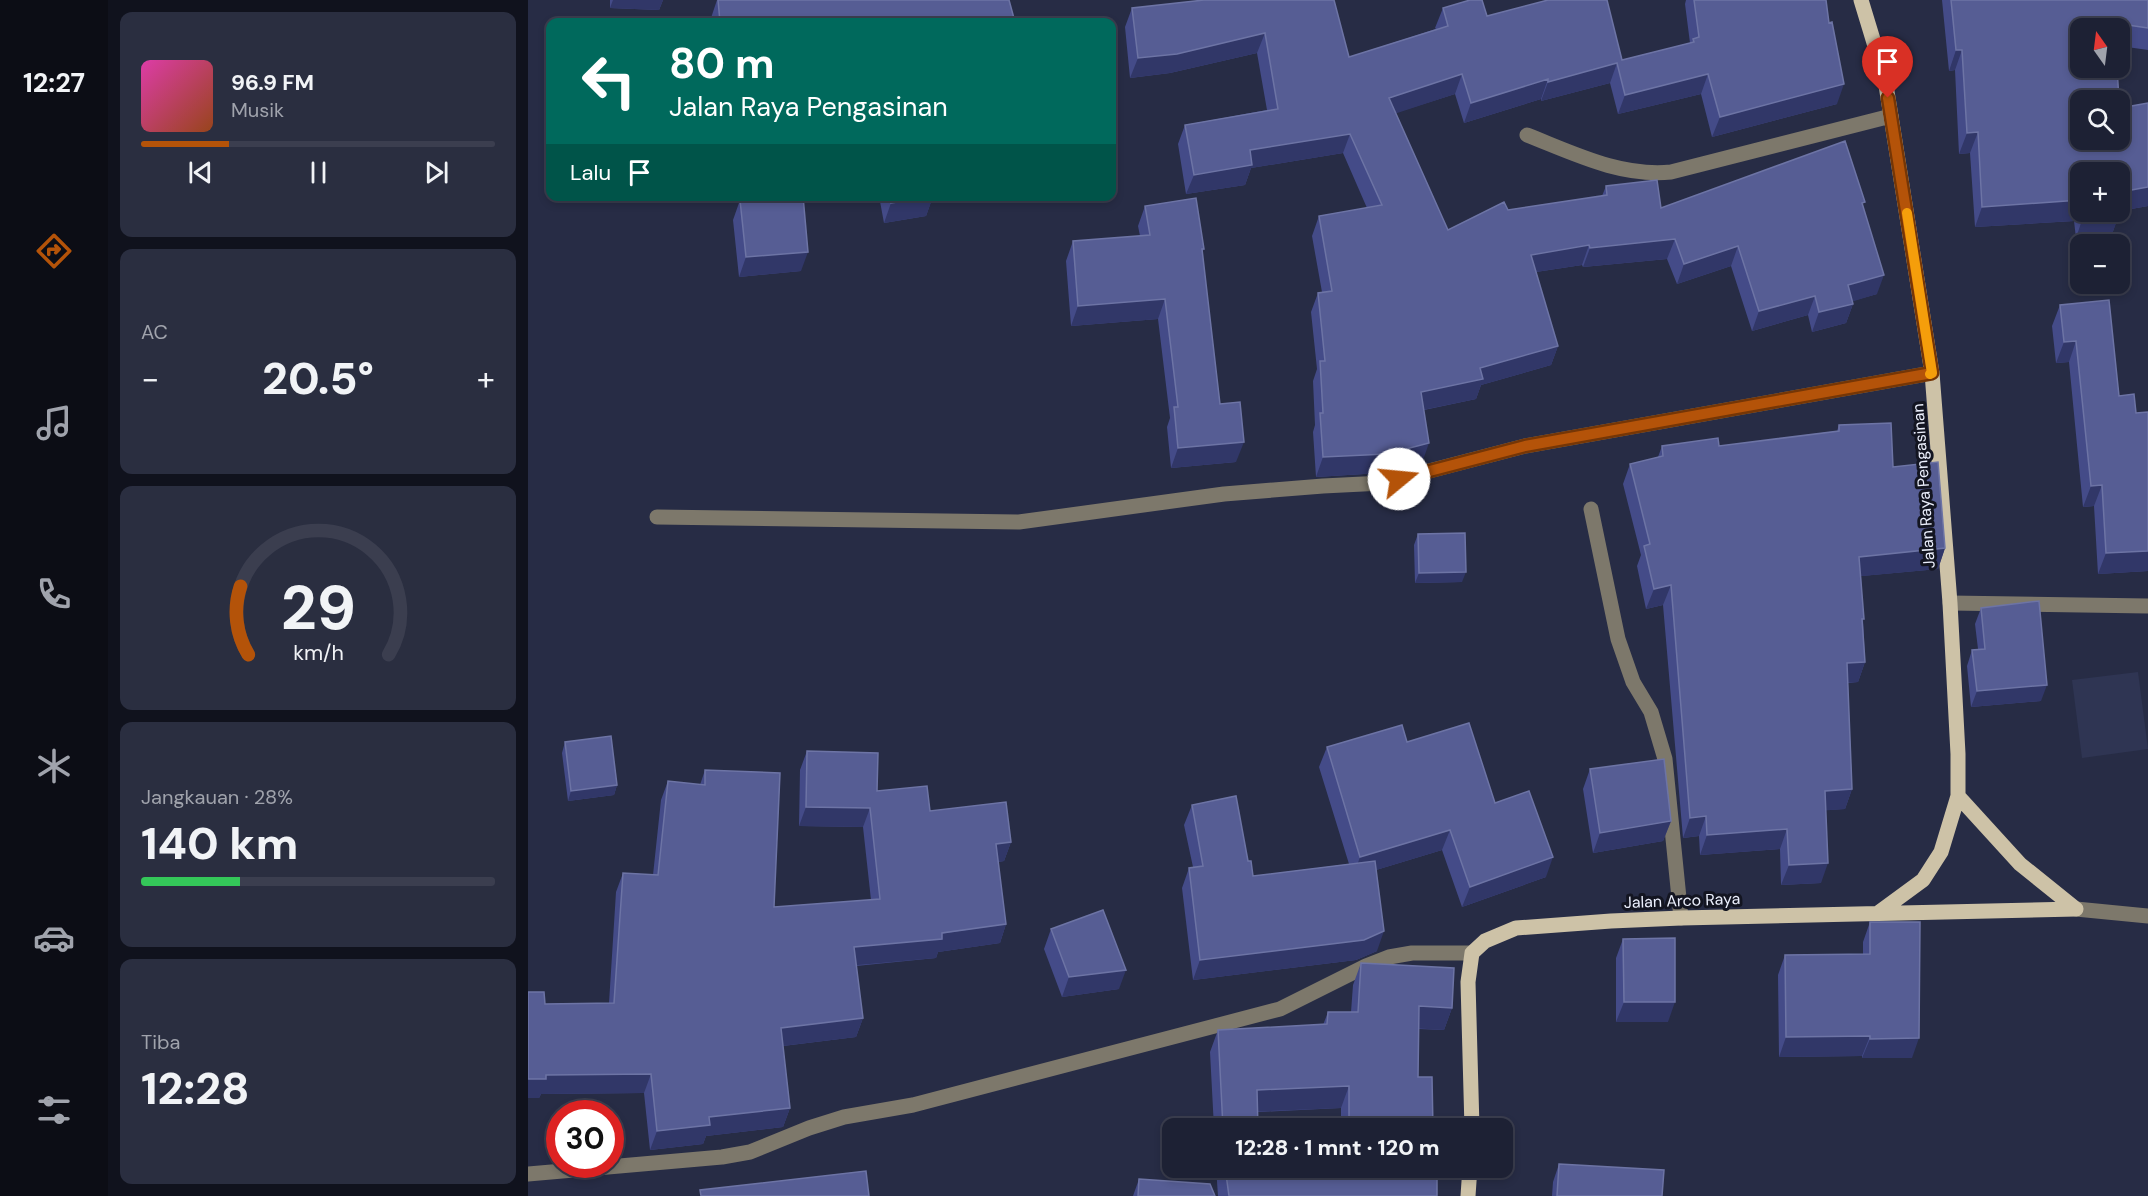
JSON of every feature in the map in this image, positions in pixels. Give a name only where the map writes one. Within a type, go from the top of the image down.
[{"type":"main road","name":"Jalan Raya Pengasinan","points":[[1861,0],[1885,79],[1932,373],[1950,603],[1958,796],[1941,852],[1923,880],[1878,913]]},
{"type":"main road","points":[[1958,796],[2020,864],[2076,909]]},
{"type":"main road","name":"Jalan Arco Raya","points":[[1472,953],[1485,940],[1516,928],[1611,921],[2076,909]]},
{"type":"main road","points":[[1472,953],[1468,982],[1472,1118]]},
{"type":"main road","points":[[1468,1196],[1469,1178]]},
{"type":"street","points":[[1527,135],[1603,165],[1650,174],[1671,172],[1891,116]]},
{"type":"street","points":[[657,518],[1019,522],[1224,494],[1383,483],[1525,446],[1932,373]]},
{"type":"street","points":[[1591,509],[1618,639],[1633,682],[1651,712],[1665,759],[1681,918]]},
{"type":"street","points":[[1950,603],[2148,606]]},
{"type":"street","points":[[2076,909],[2148,916]]},
{"type":"street","points":[[528,1174],[722,1157],[750,1152],[809,1128],[844,1117],[913,1105],[1280,1009],[1389,957],[1412,953],[1472,953]]},
{"type":"shaded area","points":[[2138,672],[2148,749],[2082,758],[2072,680]]},
{"type":"building","points":[[718,0],[1009,0],[1014,18],[720,18]]},
{"type":"building","points":[[1204,0],[1334,0],[1349,57],[1448,26],[1443,8],[1470,0],[1482,0],[1487,16],[1548,0],[1607,0],[1622,60],[1694,42],[1693,39],[1699,37],[1694,0],[1826,0],[1829,23],[1832,22],[1844,84],[1720,117],[1708,74],[1625,95],[1617,63],[1548,82],[1548,79],[1471,103],[1462,74],[1389,98],[1448,230],[1504,202],[1508,210],[1607,195],[1606,186],[1657,180],[1661,208],[1845,141],[1865,202],[1862,203],[1884,275],[1848,285],[1853,304],[1819,312],[1815,296],[1759,311],[1738,246],[1684,264],[1675,239],[1590,248],[1589,245],[1531,255],[1558,346],[1480,368],[1483,379],[1421,392],[1429,443],[1387,454],[1323,457],[1320,361],[1325,361],[1318,293],[1332,291],[1319,216],[1382,205],[1350,134],[1250,150],[1252,165],[1194,175],[1185,125],[1278,109],[1265,33],[1177,54],[1138,58],[1132,8]]},
{"type":"building","points":[[1951,0],[2148,0],[2148,28],[2130,25],[2130,18],[2070,18],[2070,78],[2118,78],[2118,90],[2070,90],[2070,150],[2130,150],[2130,106],[2148,103],[2148,187],[2130,190],[2130,162],[2070,162],[2070,201],[1982,207],[1978,132],[1967,133],[1962,50],[1956,50]]},
{"type":"building","points":[[1196,198],[1204,249],[1202,249],[1220,404],[1240,402],[1244,442],[1178,448],[1174,407],[1178,407],[1165,299],[1078,306],[1073,241],[1150,235],[1145,206]]},
{"type":"building","points":[[740,201],[803,201],[808,252],[746,257]]},
{"type":"building","points":[[2109,300],[2119,396],[2134,394],[2136,413],[2148,412],[2148,551],[2106,553],[2102,485],[2091,486],[2076,341],[2064,342],[2060,305]]},
{"type":"building","points":[[1891,423],[1893,467],[1938,462],[1945,548],[1859,557],[1865,662],[1847,663],[1852,789],[1825,791],[1828,863],[1789,865],[1787,829],[1707,835],[1706,816],[1690,818],[1671,585],[1654,589],[1644,546],[1650,544],[1630,464],[1663,456],[1662,446],[1718,438],[1719,446],[1839,431],[1839,425]]},
{"type":"building","points":[[1465,533],[1466,572],[1419,573],[1418,534]]},
{"type":"building","points":[[2039,601],[2047,685],[1977,691],[1972,650],[1985,649],[1981,608]]},
{"type":"building","points":[[1469,723],[1495,803],[1529,791],[1553,857],[1470,887],[1450,830],[1360,857],[1327,747],[1402,725],[1407,742]]},
{"type":"building","points":[[611,736],[617,785],[571,791],[565,742]]},
{"type":"building","points":[[807,751],[878,753],[877,791],[927,786],[930,811],[1006,802],[1011,842],[996,844],[1006,924],[942,933],[942,939],[854,947],[863,1018],[781,1028],[790,1108],[709,1117],[710,1125],[657,1131],[651,1074],[546,1075],[546,1079],[528,1079],[528,992],[544,992],[545,1004],[614,1003],[623,873],[658,875],[668,781],[705,785],[705,770],[780,773],[774,907],[880,899],[870,808],[806,807]]},
{"type":"building","points":[[1664,759],[1671,821],[1600,833],[1590,769]]},
{"type":"building","points":[[1236,796],[1253,876],[1375,861],[1384,931],[1364,940],[1200,960],[1189,868],[1203,866],[1192,805]]},
{"type":"building","points":[[1103,910],[1126,970],[1069,977],[1051,929]]},
{"type":"building","points":[[1870,922],[1920,922],[1919,1038],[1786,1037],[1785,955],[1870,954]]},
{"type":"building","points":[[1675,938],[1675,1002],[1624,1002],[1623,939]]},
{"type":"building","points":[[1361,963],[1454,968],[1452,1008],[1419,1006],[1418,1077],[1432,1077],[1433,1118],[1349,1118],[1349,1086],[1257,1090],[1258,1118],[1222,1118],[1218,1030],[1327,1024],[1328,1012],[1358,1012]]},
{"type":"building","points":[[1559,1164],[1664,1170],[1662,1196],[1557,1196]]},
{"type":"building","points":[[866,1171],[869,1196],[701,1196],[700,1190]]},
{"type":"building","points":[[1227,1178],[1437,1178],[1437,1196],[1229,1196]]},
{"type":"building","points":[[1139,1179],[1210,1184],[1215,1196],[1138,1196]]},
{"type":"slow traffic","points":[[1907,213],[1932,373],[1930,374]]},
{"type":"route","points":[[1399,479],[1430,469],[1525,446],[1932,373],[1888,98]]}]
